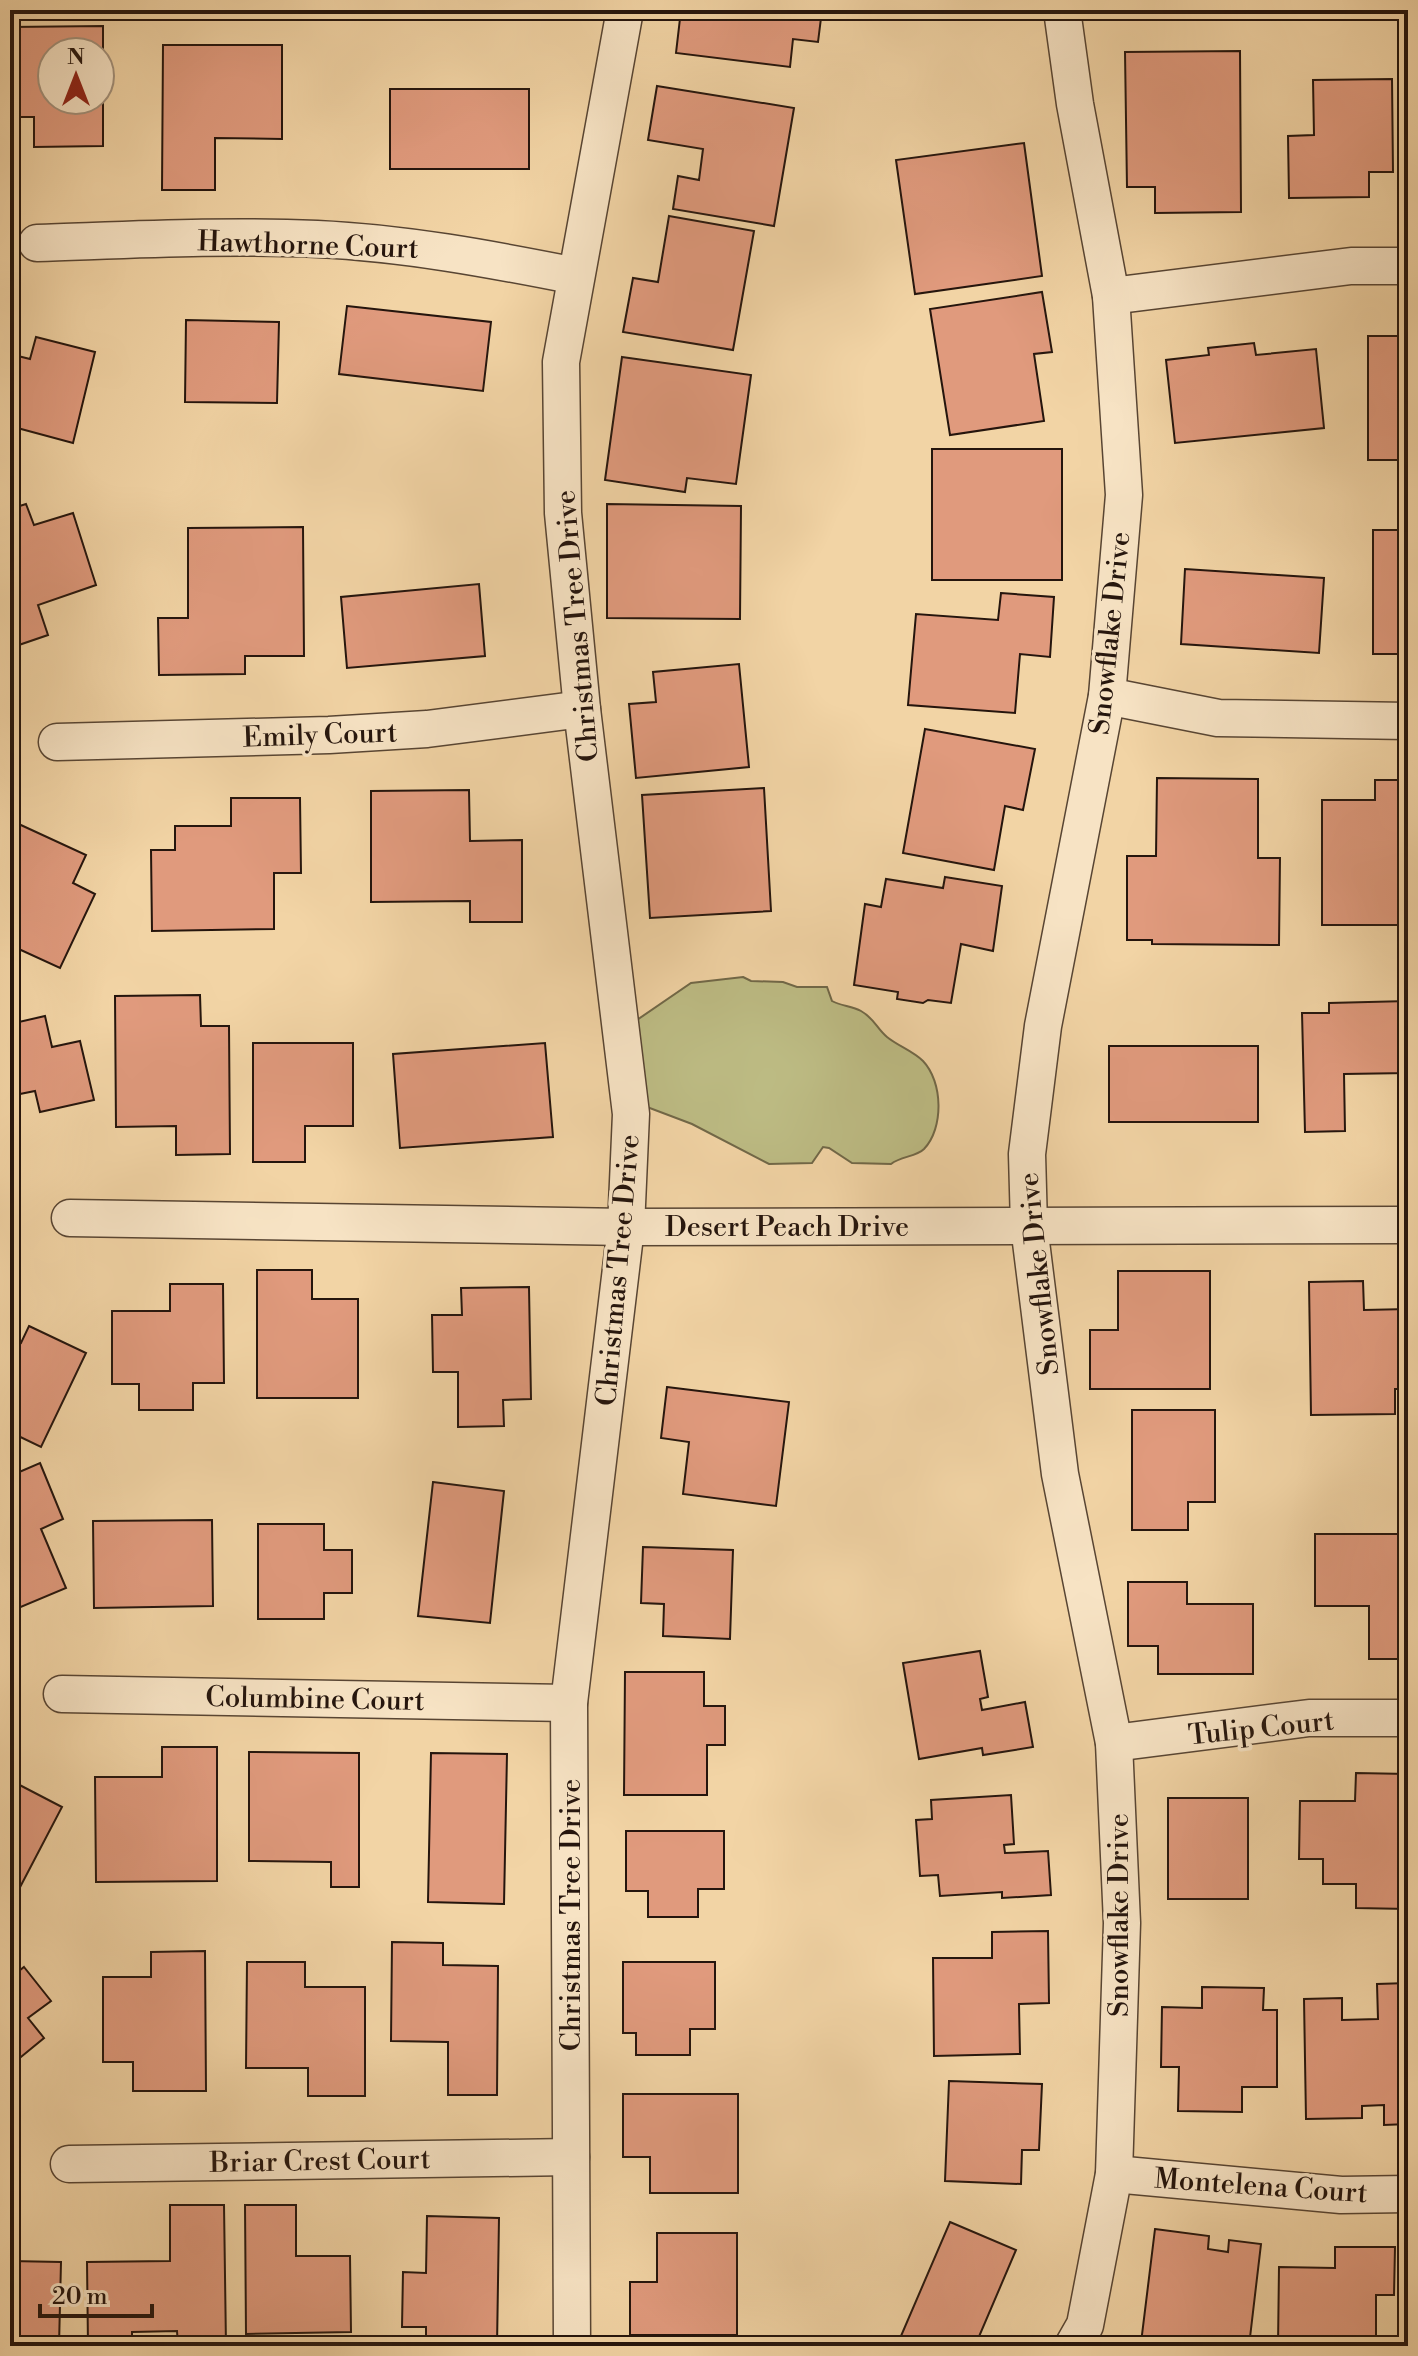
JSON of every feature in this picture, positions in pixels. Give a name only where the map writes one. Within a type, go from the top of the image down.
[{"type":"street","name":"Christmas Tree Drive","points":[[572,2346],[569,1703],[626,1227],[631,1114],[582,709],[563,513],[561,362],[625,10]]},
{"type":"street","name":"Snowflake Drive","points":[[1062,10],[1075,104],[1111,296],[1124,495],[1107,696],[1043,1026],[1027,1154],[1029,1226],[1060,1474],[1114,1743],[1122,1923],[1114,2174],[1085,2325],[1073,2346]]},
{"type":"street","name":"Hawthorne Court","points":[[37,243],[319,239],[443,250],[576,276]]},
{"type":"street","points":[[1111,296],[1351,266],[1408,266]]},
{"type":"street","points":[[1107,696],[1218,718],[1408,721]]},
{"type":"street","name":"Emily Court","points":[[57,742],[413,730],[582,709]]},
{"type":"street","name":"Desert Peach Drive","points":[[70,1218],[626,1227],[1408,1225]]},
{"type":"street","name":"Columbine Court","points":[[62,1694],[569,1703]]},
{"type":"street","name":"Tulip Court","points":[[1114,1743],[1309,1718],[1408,1718]]},
{"type":"street","name":"Briar Crest Court","points":[[69,2164],[571,2157]]},
{"type":"street","name":"Montelena Court","points":[[1114,2174],[1341,2195],[1408,2194]]},
{"type":"shaded area","points":[[743,977],[751,981],[783,982],[797,987],[827,987],[832,1001],[858,1009],[887,1037],[923,1061],[934,1081],[938,1105],[935,1129],[924,1149],[891,1164],[852,1163],[823,1147],[812,1163],[769,1164],[692,1124],[647,1107],[634,1022],[691,983]]},
{"type":"building","points":[[681,10],[822,10],[818,42],[793,39],[790,67],[676,53]]},
{"type":"building","points":[[103,26],[103,36],[36,36],[36,116],[103,116],[103,146],[34,147],[34,117],[10,117],[10,27]]},
{"type":"building","points":[[163,45],[282,45],[282,139],[215,138],[215,190],[162,190]]},
{"type":"building","points":[[1240,51],[1241,212],[1155,213],[1155,187],[1127,187],[1125,52]]},
{"type":"building","points":[[1392,79],[1393,172],[1369,172],[1369,197],[1289,198],[1288,136],[1314,135],[1313,80]]},
{"type":"building","points":[[657,86],[794,108],[774,226],[673,209],[678,176],[699,180],[703,149],[648,140]]},
{"type":"building","points":[[390,89],[529,89],[529,169],[390,169]]},
{"type":"building","points":[[1024,143],[1042,276],[915,294],[896,160]]},
{"type":"building","points":[[669,216],[754,231],[733,350],[623,332],[633,278],[658,282]]},
{"type":"building","points":[[1042,292],[1052,352],[1034,354],[1044,421],[950,435],[930,309]]},
{"type":"building","points":[[347,306],[491,322],[483,391],[339,374]]},
{"type":"building","points":[[186,320],[279,322],[277,403],[185,402]]},
{"type":"building","points":[[1368,336],[1408,336],[1408,460],[1368,460]]},
{"type":"building","points":[[36,337],[95,352],[73,443],[10,426],[18,397],[10,395],[10,354],[30,359]]},
{"type":"building","points":[[1254,343],[1256,355],[1316,349],[1324,428],[1175,443],[1166,360],[1209,355],[1208,348]]},
{"type":"building","points":[[622,357],[751,375],[736,484],[687,478],[685,492],[605,480]]},
{"type":"building","points":[[932,449],[1062,449],[1062,580],[932,580]]},
{"type":"building","points":[[26,504],[34,525],[73,513],[96,585],[38,605],[48,635],[10,648],[10,509]]},
{"type":"building","points":[[607,504],[741,506],[740,619],[607,618]]},
{"type":"building","points":[[303,527],[304,656],[245,656],[245,674],[159,675],[158,618],[188,618],[188,528]]},
{"type":"building","points":[[1373,530],[1408,530],[1408,654],[1373,654]]},
{"type":"building","points":[[1185,569],[1324,578],[1319,653],[1181,644]]},
{"type":"building","points":[[479,584],[485,656],[347,668],[341,597]]},
{"type":"building","points":[[1001,593],[1054,597],[1050,657],[1020,654],[1015,713],[908,705],[916,614],[998,620]]},
{"type":"building","points":[[739,664],[749,767],[636,778],[629,704],[656,702],[653,672]]},
{"type":"building","points":[[925,729],[1035,749],[1023,810],[1005,806],[994,870],[903,853]]},
{"type":"building","points":[[1157,778],[1258,779],[1258,858],[1280,858],[1279,945],[1152,944],[1152,940],[1127,940],[1127,856],[1156,856]]},
{"type":"building","points":[[1375,780],[1408,780],[1408,925],[1322,925],[1322,800],[1375,800]]},
{"type":"building","points":[[764,788],[771,911],[650,918],[642,795]]},
{"type":"building","points":[[469,790],[470,841],[522,840],[522,922],[470,922],[470,901],[371,902],[371,791]]},
{"type":"building","points":[[231,798],[300,798],[301,873],[274,873],[274,929],[152,931],[151,850],[175,850],[175,826],[231,826]]},
{"type":"building","points":[[10,820],[86,855],[73,883],[95,894],[60,968],[10,945]]},
{"type":"building","points":[[945,877],[1002,886],[993,951],[961,944],[951,1003],[897,999],[898,992],[854,985],[865,904],[881,907],[886,879],[943,888]]},
{"type":"building","points":[[200,995],[201,1026],[229,1026],[230,1154],[176,1155],[176,1126],[116,1127],[115,996]]},
{"type":"building","points":[[1408,1001],[1408,1073],[1344,1074],[1345,1131],[1305,1132],[1302,1013],[1329,1013],[1329,1003]]},
{"type":"building","points":[[45,1016],[52,1047],[80,1041],[94,1100],[40,1112],[35,1091],[10,1096],[10,1024]]},
{"type":"building","points":[[253,1043],[353,1043],[353,1126],[305,1126],[305,1162],[253,1162]]},
{"type":"building","points":[[545,1043],[553,1137],[400,1148],[393,1054]]},
{"type":"building","points":[[1109,1046],[1258,1046],[1258,1122],[1109,1122]]},
{"type":"building","points":[[257,1270],[312,1270],[312,1299],[358,1299],[358,1398],[257,1398]]},
{"type":"building","points":[[1118,1271],[1210,1271],[1210,1389],[1090,1389],[1090,1330],[1118,1330]]},
{"type":"building","points":[[1363,1281],[1364,1310],[1408,1309],[1408,1389],[1395,1389],[1395,1414],[1311,1415],[1309,1282]]},
{"type":"building","points":[[170,1284],[223,1284],[224,1383],[193,1383],[193,1410],[139,1410],[139,1384],[112,1384],[112,1311],[170,1311]]},
{"type":"building","points":[[529,1287],[531,1399],[503,1400],[504,1426],[458,1427],[458,1372],[433,1372],[432,1315],[462,1315],[461,1288]]},
{"type":"building","points":[[29,1326],[86,1353],[41,1447],[10,1432],[10,1338],[21,1343]]},
{"type":"building","points":[[667,1387],[789,1402],[776,1506],[683,1494],[689,1442],[661,1438]]},
{"type":"building","points":[[1132,1410],[1215,1410],[1215,1502],[1188,1502],[1188,1530],[1132,1530]]},
{"type":"building","points":[[40,1463],[63,1519],[41,1529],[66,1588],[16,1609],[10,1594],[10,1476]]},
{"type":"building","points":[[433,1482],[504,1491],[490,1623],[418,1616]]},
{"type":"building","points":[[212,1520],[213,1606],[94,1608],[93,1521]]},
{"type":"building","points":[[258,1524],[324,1524],[324,1550],[352,1550],[352,1593],[324,1593],[324,1619],[258,1619]]},
{"type":"building","points":[[1315,1534],[1408,1534],[1408,1659],[1369,1659],[1369,1606],[1315,1606]]},
{"type":"building","points":[[643,1547],[733,1550],[730,1639],[663,1636],[664,1604],[641,1603]]},
{"type":"building","points":[[1128,1582],[1187,1582],[1187,1604],[1253,1604],[1253,1674],[1158,1674],[1158,1646],[1128,1646]]},
{"type":"building","points":[[980,1651],[988,1697],[980,1699],[982,1710],[1025,1702],[1033,1747],[983,1755],[982,1748],[919,1759],[903,1663]]},
{"type":"building","points":[[625,1672],[704,1672],[704,1706],[725,1706],[725,1745],[707,1745],[707,1795],[624,1795]]},
{"type":"building","points":[[162,1747],[217,1747],[217,1881],[96,1882],[95,1777],[162,1777]]},
{"type":"building","points":[[249,1752],[359,1753],[359,1887],[331,1887],[331,1862],[249,1861]]},
{"type":"building","points":[[431,1753],[507,1754],[504,1904],[428,1902]]},
{"type":"building","points":[[1356,1773],[1408,1774],[1408,1909],[1356,1908],[1356,1884],[1323,1884],[1323,1859],[1299,1859],[1300,1801],[1355,1801]]},
{"type":"building","points":[[10,1780],[62,1807],[18,1891],[10,1886]]},
{"type":"building","points":[[1011,1795],[1014,1844],[1004,1845],[1005,1853],[1048,1851],[1051,1895],[1002,1898],[1002,1892],[940,1896],[938,1875],[920,1876],[916,1820],[932,1819],[931,1800]]},
{"type":"building","points":[[1168,1798],[1248,1798],[1248,1899],[1168,1899]]},
{"type":"building","points":[[626,1831],[724,1831],[724,1889],[698,1889],[698,1917],[648,1917],[648,1891],[626,1891]]},
{"type":"building","points":[[1048,1931],[1049,2003],[1019,2004],[1020,2054],[934,2056],[933,1958],[992,1958],[992,1932]]},
{"type":"building","points":[[392,1942],[443,1943],[443,1965],[498,1966],[497,2095],[448,2095],[448,2042],[391,2041]]},
{"type":"building","points":[[205,1951],[206,2091],[133,2091],[133,2062],[103,2062],[103,1977],[151,1977],[151,1952]]},
{"type":"building","points":[[247,1962],[305,1962],[305,1987],[365,1987],[365,2096],[308,2096],[308,2068],[246,2068]]},
{"type":"building","points":[[623,1962],[715,1962],[715,2029],[690,2029],[690,2055],[636,2055],[636,2033],[623,2033]]},
{"type":"building","points":[[24,1967],[51,2001],[28,2018],[44,2038],[10,2066],[10,1978]]},
{"type":"building","points":[[1408,1983],[1408,2124],[1384,2125],[1384,2105],[1362,2106],[1362,2118],[1306,2119],[1304,1999],[1342,1998],[1342,2020],[1378,2019],[1377,1984]]},
{"type":"building","points":[[1202,1987],[1264,1988],[1263,2010],[1277,2010],[1277,2087],[1242,2087],[1242,2112],[1178,2111],[1179,2067],[1161,2067],[1162,2007],[1202,2008]]},
{"type":"building","points":[[949,2081],[1042,2084],[1039,2150],[1022,2150],[1021,2184],[945,2181]]},
{"type":"building","points":[[623,2094],[738,2094],[738,2193],[650,2193],[650,2157],[623,2157]]},
{"type":"building","points":[[170,2205],[224,2205],[226,2346],[178,2346],[177,2331],[132,2332],[132,2346],[88,2346],[87,2262],[170,2261]]},
{"type":"building","points":[[245,2205],[296,2205],[296,2256],[350,2256],[351,2332],[246,2334]]},
{"type":"building","points":[[427,2216],[499,2218],[497,2346],[426,2346],[426,2327],[402,2327],[403,2272],[426,2273]]},
{"type":"building","points":[[950,2222],[1016,2250],[975,2346],[925,2346],[901,2336]]},
{"type":"building","points":[[1155,2229],[1209,2236],[1208,2249],[1228,2252],[1229,2240],[1261,2244],[1249,2346],[1162,2346],[1141,2343]]},
{"type":"building","points":[[657,2233],[737,2233],[737,2335],[630,2335],[630,2282],[657,2282]]},
{"type":"building","points":[[1335,2247],[1395,2247],[1394,2295],[1376,2295],[1376,2346],[1278,2346],[1279,2267],[1335,2268]]},
{"type":"building","points":[[10,2261],[61,2262],[59,2346],[10,2346]]}]
